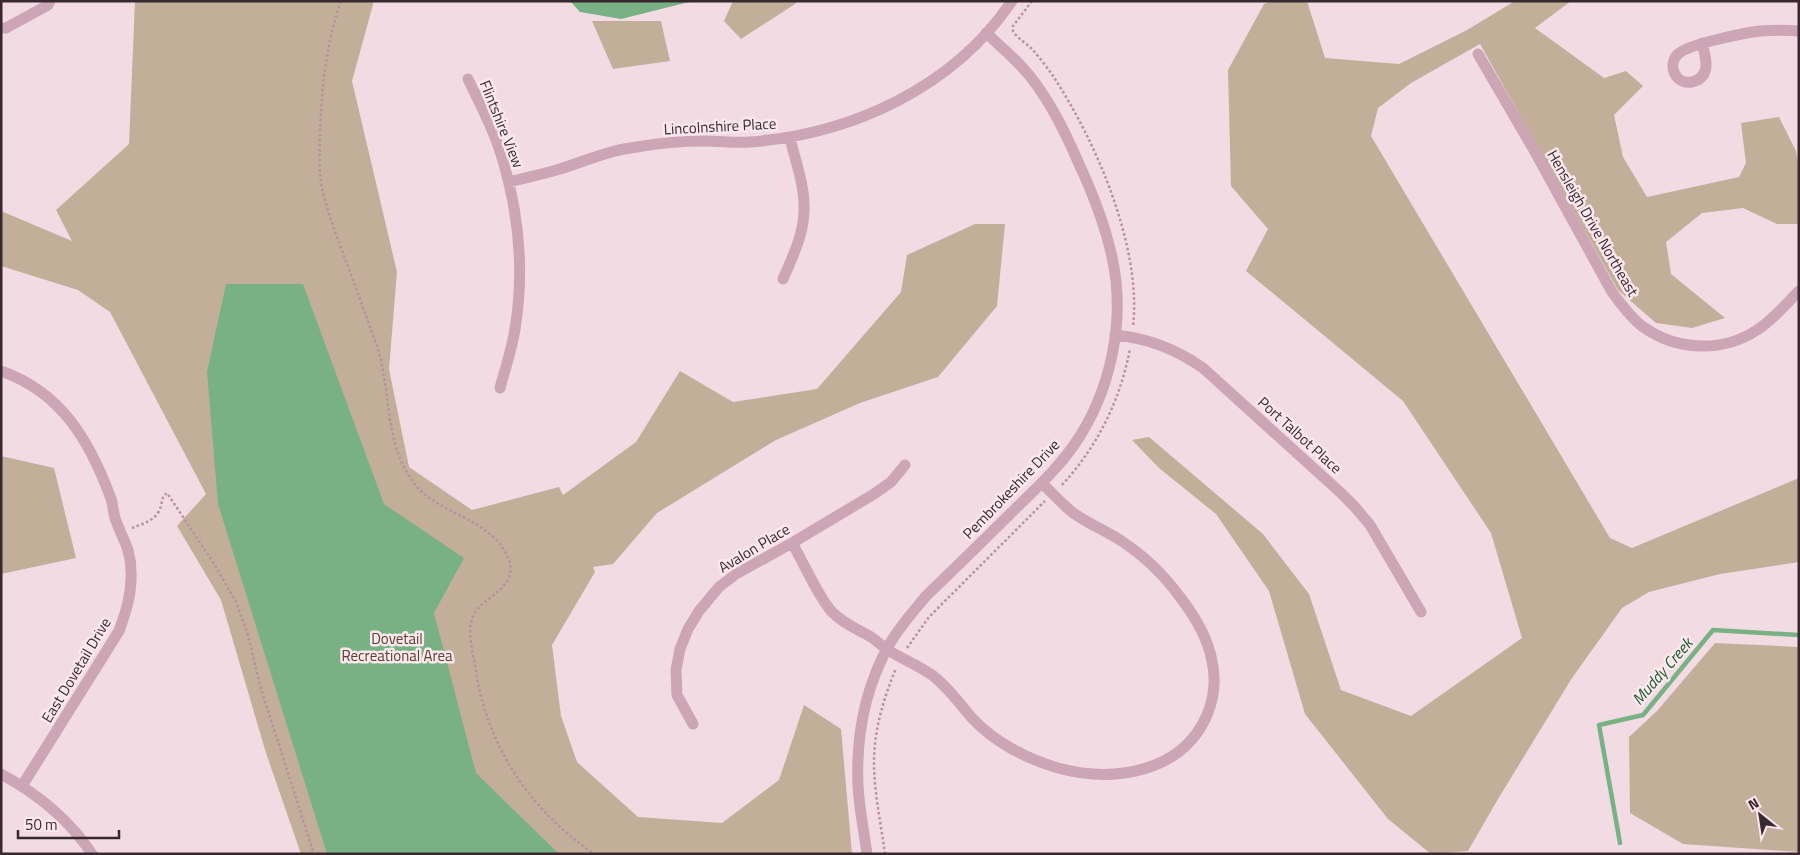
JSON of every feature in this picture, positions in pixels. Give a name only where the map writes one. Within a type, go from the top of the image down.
[{"type":"street","points":[[1,28],[6,28],[48,5],[50,1]]},
{"type":"street","name":"Lincolnshire Place","points":[[509,182],[634,147],[674,142],[748,142],[790,138],[825,130],[881,110],[912,93],[942,73],[970,50],[1012,1]]},
{"type":"street","points":[[1702,44],[1757,31],[1799,31]]},
{"type":"street","name":"Pembrokeshire Drive","points":[[867,854],[858,788],[859,738],[863,714],[873,682],[887,649],[909,616],[926,596],[1042,483],[1074,444],[1098,400],[1106,376],[1115,335],[1117,310],[1116,284],[1112,258],[1105,229],[1073,149],[1034,82],[1022,67],[986,33]]},
{"type":"street","name":"Hensleigh Drive Northeast","points":[[1478,54],[1612,292],[1641,325],[1672,342],[1708,346],[1724,344],[1742,338],[1757,330],[1768,322],[1799,291]]},
{"type":"street","name":"Flintshire View","points":[[468,79],[498,147],[509,182],[516,219],[519,293],[515,330],[500,388]]},
{"type":"street","points":[[783,279],[797,246],[804,207],[803,191],[790,138]]},
{"type":"street","name":"Port Talbot Place","points":[[1115,335],[1146,340],[1166,347],[1186,356],[1203,368],[1354,506],[1370,525],[1421,612]]},
{"type":"street","name":"East Dovetail Drive","points":[[1,371],[29,384],[49,398],[81,433],[93,454],[111,498],[116,518],[129,548],[132,571],[127,609],[119,631],[22,786]]},
{"type":"street","name":"Avalon Place","points":[[693,724],[675,689],[676,670],[688,629],[699,611],[727,580],[874,494],[891,482],[905,465]]},
{"type":"street","points":[[792,543],[831,611],[845,624],[930,673],[944,684],[974,720],[994,737],[1026,756],[1058,768],[1100,774],[1126,773],[1147,769],[1164,762],[1180,752],[1193,739],[1203,723],[1210,708],[1214,676],[1212,660],[1207,645],[1197,623],[1181,598],[1141,555],[1120,540],[1074,513],[1042,483]]},
{"type":"street","points":[[1,774],[44,800],[62,816],[92,854]]},
{"type":"path","points":[[341,1],[322,84],[321,179],[332,221],[352,273],[382,366],[390,427],[406,470],[422,492],[444,508],[491,534],[508,557],[510,565],[508,578],[500,590],[473,615],[470,637],[479,692],[494,734],[520,782],[542,810],[558,826],[594,854]]},
{"type":"path","points":[[885,854],[875,784],[874,762],[876,739],[884,700],[901,657],[929,617],[1071,474],[1102,431],[1121,385],[1127,366],[1132,337],[1134,299],[1128,246],[1106,180],[1087,138],[1053,75],[1034,51],[1013,30],[1013,26],[1032,1]]},
{"type":"path","points":[[122,532],[154,518],[158,512],[161,500],[167,493],[222,576],[236,602],[248,635],[261,690],[314,854]]},
{"type":"green space","name":"Dovetail Recreational Area","points":[[135,1],[374,1],[352,81],[397,272],[389,369],[409,467],[472,510],[559,487],[563,495],[636,442],[680,371],[733,402],[817,389],[901,292],[907,255],[975,224],[1005,224],[997,306],[938,377],[860,403],[776,440],[657,513],[613,564],[593,567],[595,572],[552,645],[561,716],[577,762],[638,817],[722,823],[779,780],[804,705],[841,729],[852,854],[301,854],[266,753],[221,600],[177,526],[206,494],[110,312],[78,290],[1,266],[1,211],[72,241],[56,210],[129,144]]},
{"type":"green space","points":[[733,1],[797,1],[741,39],[724,21]]},
{"type":"green space","points":[[1271,1],[1307,1],[1325,58],[1399,64],[1467,30],[1515,1],[1571,1],[1535,28],[1604,78],[1626,71],[1643,86],[1614,115],[1623,157],[1647,197],[1739,177],[1746,163],[1741,123],[1779,117],[1796,151],[1799,170],[1799,224],[1777,224],[1743,208],[1702,213],[1666,242],[1671,274],[1725,318],[1692,328],[1656,323],[1618,290],[1480,44],[1411,83],[1378,108],[1371,136],[1610,538],[1632,548],[1799,478],[1799,562],[1720,574],[1649,592],[1622,608],[1572,678],[1468,851],[1431,854],[1388,819],[1305,714],[1269,591],[1216,514],[1159,468],[1132,440],[1149,437],[1263,534],[1309,594],[1341,690],[1411,716],[1522,638],[1491,533],[1403,401],[1246,271],[1268,229],[1231,186],[1228,70],[1264,4]]},
{"type":"green space","points":[[592,21],[661,21],[670,61],[613,69]]},
{"type":"green space","points":[[1,456],[54,468],[76,558],[1,574]]},
{"type":"green space","points":[[1715,643],[1799,647],[1799,852],[1683,844],[1630,813],[1629,737],[1657,711]]},
{"type":"shaded area","points":[[570,1],[693,1],[621,19],[580,12]]},
{"type":"shaded area","points":[[226,284],[303,284],[384,504],[464,558],[434,613],[476,773],[559,854],[327,854],[218,504],[207,372]]},
{"type":"waterway","name":"Muddy Creek","points":[[1620,843],[1599,725],[1643,715],[1713,630],[1799,635]]}]
